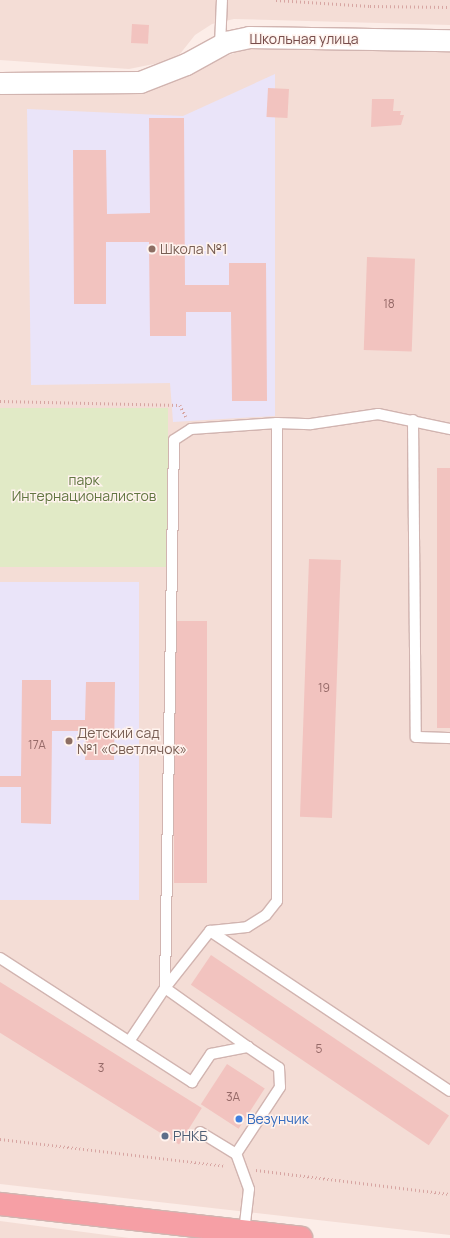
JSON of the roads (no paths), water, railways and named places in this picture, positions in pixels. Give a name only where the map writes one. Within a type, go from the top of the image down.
[{"type":"highway","points":[[0,1204],[301,1238]]},
{"type":"street","name":"Школьная улица","points":[[0,83],[140,82],[186,64],[220,45],[249,37],[450,40]]},
{"type":"lane","points":[[220,45],[222,0]]},
{"type":"lane","points":[[165,988],[174,440],[191,429],[277,424],[311,424],[378,414],[413,420],[450,429]]},
{"type":"lane","points":[[413,420],[416,737],[450,738]]},
{"type":"lane","points":[[130,1040],[165,988],[210,931],[247,927],[266,915],[277,901],[277,424]]},
{"type":"lane","points":[[210,931],[450,1091]]},
{"type":"lane","points":[[0,958],[130,1040],[192,1082],[211,1054],[248,1047]]},
{"type":"lane","points":[[165,988],[279,1068],[280,1087],[236,1154]]},
{"type":"lane","points":[[200,1132],[236,1154],[249,1189],[244,1232]]},
{"type":"place","name":"Школа №1","points":[[152,249]]},
{"type":"place","name":"Детский сад №1 «Светлячок»","points":[[69,741]]},
{"type":"place","name":"Везунчик","points":[[239,1119]]},
{"type":"place","name":"РНКБ","points":[[165,1136]]},
{"type":"park label","name":"парк Интернационалистов","points":[[84,488]]}]
